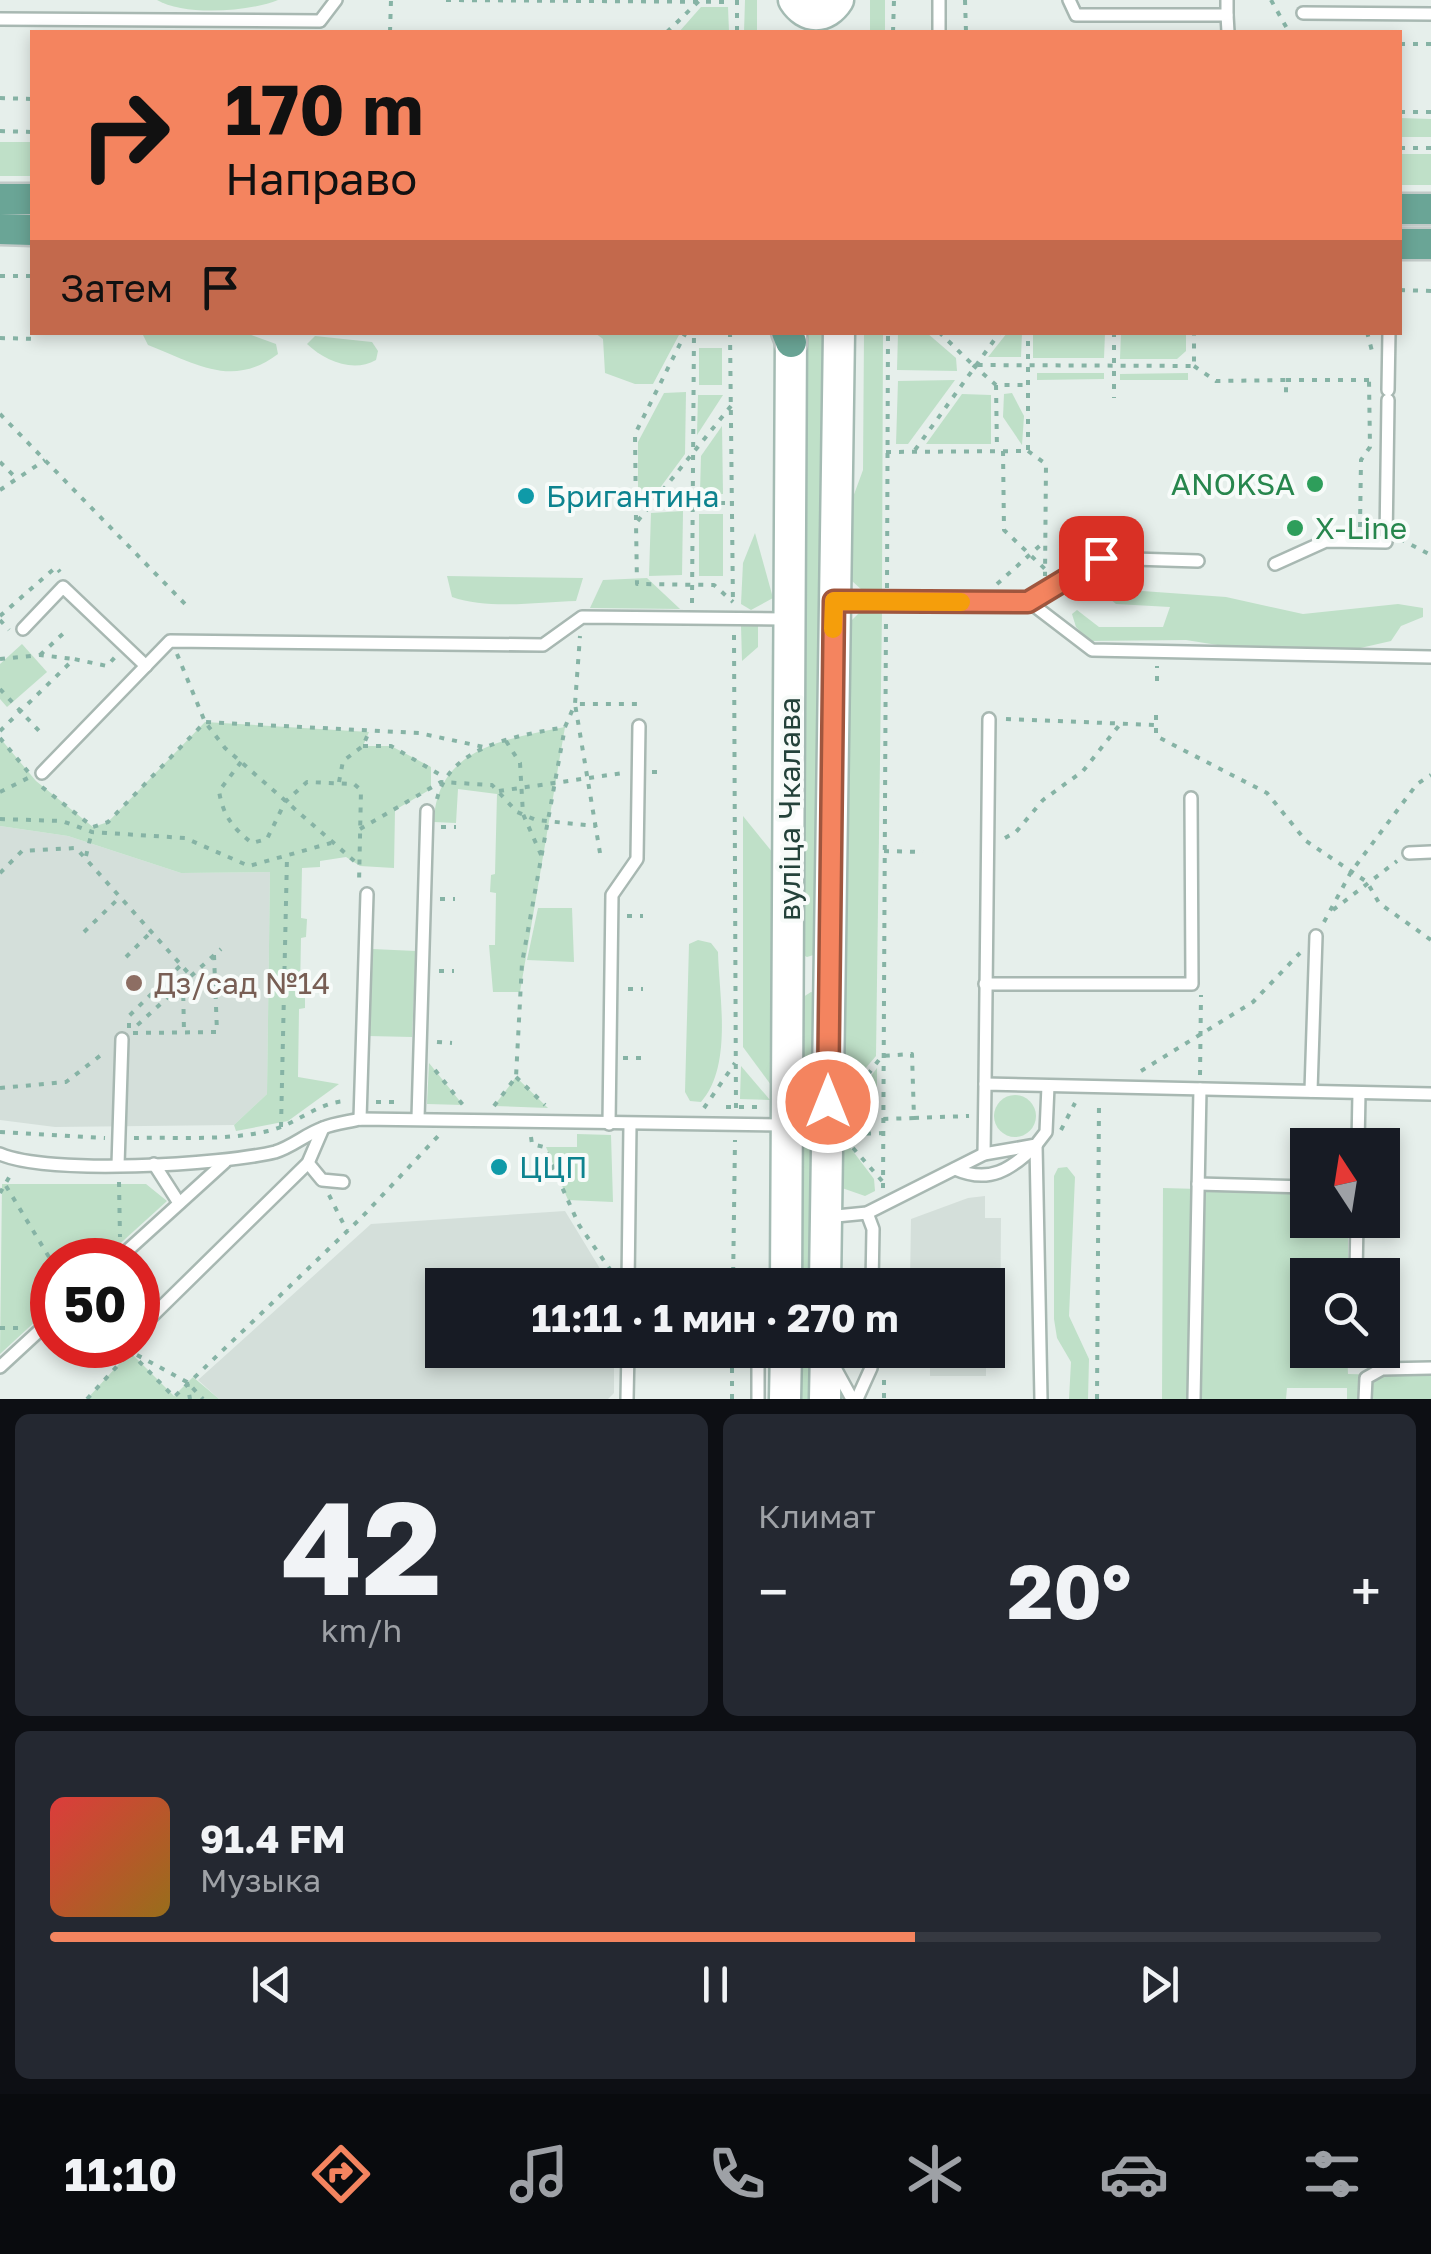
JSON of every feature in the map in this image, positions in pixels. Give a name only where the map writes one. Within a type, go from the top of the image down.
[{"type":"main road","points":[[793,0],[814,15],[830,11],[839,0]]},
{"type":"main road","points":[[792,30],[793,0]]},
{"type":"main road","points":[[839,0],[840,30]]},
{"type":"main road","points":[[0,199],[30,199]]},
{"type":"main road","points":[[1402,208],[1431,209]]},
{"type":"main road","points":[[0,229],[30,230]]},
{"type":"main road","points":[[1402,244],[1431,244]]},
{"type":"main road","name":"вуліца Чкалава","points":[[825,1268],[839,335]]},
{"type":"main road","name":"вуліца Чкалава","points":[[785,1268],[779,1116],[788,1002],[790,336]]},
{"type":"main road","points":[[788,947],[795,960],[808,965],[822,960],[829,946]]},
{"type":"main road","points":[[788,1002],[799,989],[810,987],[822,992],[828,1004]]},
{"type":"main road","points":[[785,1399],[786,1368]]},
{"type":"main road","points":[[825,1399],[826,1368]]},
{"type":"lane","points":[[0,19],[320,22],[336,0]]},
{"type":"lane","points":[[939,0],[939,30]]},
{"type":"lane","points":[[1069,0],[1076,15],[1227,14]]},
{"type":"lane","points":[[1227,0],[1228,30]]},
{"type":"lane","points":[[1303,13],[1431,14]]},
{"type":"lane","points":[[1275,564],[1326,541],[1386,542],[1389,335]]},
{"type":"lane","points":[[834,601],[1028,602],[1101,558],[1198,562]]},
{"type":"lane","points":[[23,630],[64,587],[146,666]]},
{"type":"lane","points":[[1028,602],[1092,650],[1431,656]]},
{"type":"lane","points":[[37,775],[170,641],[544,645],[582,617],[790,620]]},
{"type":"lane","points":[[984,1154],[989,718]]},
{"type":"lane","points":[[609,1124],[612,895],[637,859],[639,726]]},
{"type":"lane","points":[[985,984],[1192,984],[1192,798]]},
{"type":"lane","points":[[418,1118],[432,815]]},
{"type":"lane","points":[[1409,852],[1431,852]]},
{"type":"lane","points":[[360,1119],[367,894]]},
{"type":"lane","points":[[1311,1092],[1316,936]]},
{"type":"lane","points":[[118,1165],[125,1036]]},
{"type":"lane","points":[[985,1084],[1431,1094]]},
{"type":"lane","points":[[956,1169],[977,1178],[1018,1164],[1046,1132],[1048,1086]]},
{"type":"lane","points":[[1194,1399],[1200,1089]]},
{"type":"lane","points":[[1358,1128],[1359,1093]]},
{"type":"lane","points":[[0,1154],[16,1160],[118,1165],[225,1162],[280,1151],[323,1128],[360,1119],[736,1124],[779,1116]]},
{"type":"lane","points":[[626,1268],[630,1124]]},
{"type":"lane","points":[[160,1309],[308,1163],[323,1128]]},
{"type":"lane","points":[[826,1217],[867,1214],[984,1154],[1036,1145]]},
{"type":"lane","points":[[1036,1145],[1040,1399]]},
{"type":"lane","points":[[1008,1147],[1018,1164]]},
{"type":"lane","points":[[141,1238],[225,1162]]},
{"type":"lane","points":[[308,1163],[322,1180],[343,1182]]},
{"type":"lane","points":[[154,1164],[180,1203]]},
{"type":"lane","points":[[1198,1184],[1290,1187]]},
{"type":"lane","points":[[867,1214],[872,1229],[872,1268]]},
{"type":"lane","points":[[0,1366],[30,1339]]},
{"type":"lane","points":[[627,1399],[628,1368]]},
{"type":"lane","points":[[758,1368],[758,1399]]},
{"type":"lane","points":[[836,1368],[854,1399]]},
{"type":"lane","points":[[854,1399],[871,1368]]},
{"type":"lane","points":[[1366,1399],[1366,1378],[1382,1369],[1431,1368]]},
{"type":"path","points":[[390,0],[390,30]]},
{"type":"path","points":[[446,0],[732,1],[737,30]]},
{"type":"path","points":[[894,0],[894,30]]},
{"type":"path","points":[[966,0],[966,30]]},
{"type":"path","points":[[1271,0],[1288,30]]},
{"type":"path","points":[[671,30],[699,1]]},
{"type":"path","points":[[1402,44],[1431,44]]},
{"type":"path","points":[[0,98],[30,99]]},
{"type":"path","points":[[1402,112],[1431,112]]},
{"type":"path","points":[[0,131],[30,132]]},
{"type":"path","points":[[1402,148],[1431,148]]},
{"type":"path","points":[[0,276],[30,276]]},
{"type":"path","points":[[1402,290],[1431,291]]},
{"type":"path","points":[[684,335],[635,434],[636,584],[714,585],[734,602]]},
{"type":"path","points":[[692,618],[694,335]]},
{"type":"path","points":[[730,335],[734,504],[733,1268]]},
{"type":"path","points":[[883,1205],[888,335]]},
{"type":"path","points":[[941,335],[996,385],[1027,385]]},
{"type":"path","points":[[913,452],[998,335]]},
{"type":"path","points":[[1028,335],[1028,451]]},
{"type":"path","points":[[1114,335],[1114,398]]},
{"type":"path","points":[[1194,335],[1194,366]]},
{"type":"path","points":[[0,338],[38,338]]},
{"type":"path","points":[[973,365],[1194,366],[1216,381],[1370,380],[1388,390]]},
{"type":"path","points":[[1286,380],[1286,400]]},
{"type":"path","points":[[1360,542],[1361,460],[1370,447],[1370,380]]},
{"type":"path","points":[[996,385],[1004,530],[1045,570]]},
{"type":"path","points":[[636,523],[731,406]]},
{"type":"path","points":[[0,414],[186,605]]},
{"type":"path","points":[[886,452],[1028,451],[1046,464],[1045,590]]},
{"type":"path","points":[[0,490],[45,460]]},
{"type":"path","points":[[0,462],[17,479]]},
{"type":"path","points":[[655,503],[734,504]]},
{"type":"path","points":[[978,602],[1045,541]]},
{"type":"path","points":[[582,617],[576,704],[600,853]]},
{"type":"path","points":[[40,655],[67,630]]},
{"type":"path","points":[[170,641],[205,722],[240,762],[284,802],[330,843],[360,866],[361,790],[340,782],[307,782],[284,802],[267,840],[252,843],[232,827],[219,791],[240,762]]},
{"type":"path","points":[[0,660],[40,655],[106,666],[126,646]]},
{"type":"path","points":[[74,659],[0,735],[92,829]]},
{"type":"path","points":[[0,689],[40,732]]},
{"type":"path","points":[[576,704],[638,704],[639,726]]},
{"type":"path","points":[[494,1106],[516,1077],[522,963],[551,821],[565,727],[576,704]]},
{"type":"path","points":[[1156,715],[1156,736],[1267,793],[1306,841],[1367,882],[1379,903],[1431,940]]},
{"type":"path","points":[[989,718],[1156,725]]},
{"type":"path","points":[[92,829],[108,822],[205,722],[419,733],[486,747]]},
{"type":"path","points":[[987,847],[1016,832],[1042,800],[1083,772],[1121,723]]},
{"type":"path","points":[[360,829],[443,780],[462,761],[486,747],[565,727]]},
{"type":"path","points":[[340,782],[343,762],[362,746],[369,732]]},
{"type":"path","points":[[506,741],[520,763],[518,790],[523,814],[534,849],[543,858]]},
{"type":"path","points":[[362,746],[392,746],[443,780],[492,785],[523,814],[596,826]]},
{"type":"path","points":[[499,792],[587,776],[638,772]]},
{"type":"path","points":[[1316,936],[1351,872],[1418,784],[1431,774]]},
{"type":"path","points":[[0,792],[37,775]]},
{"type":"path","points":[[443,780],[432,815],[434,826],[456,827]]},
{"type":"path","points":[[0,820],[74,822],[92,829],[184,838],[249,866],[330,843]]},
{"type":"path","points":[[85,858],[92,829]]},
{"type":"path","points":[[0,874],[22,851],[76,848],[191,976]]},
{"type":"path","points":[[884,852],[923,852]]},
{"type":"path","points":[[1329,912],[1409,852]]},
{"type":"path","points":[[282,1127],[287,857]]},
{"type":"path","points":[[84,932],[120,897]]},
{"type":"path","points":[[432,899],[455,899]]},
{"type":"path","points":[[126,957],[152,932]]},
{"type":"path","points":[[0,1088],[66,1082],[125,1036],[222,949]]},
{"type":"path","points":[[125,1036],[217,1032],[214,956]]},
{"type":"path","points":[[125,1036],[129,1016],[181,965]]},
{"type":"path","points":[[431,970],[454,971]]},
{"type":"path","points":[[184,983],[184,1032]]},
{"type":"path","points":[[1192,984],[1203,997],[1200,1089]]},
{"type":"path","points":[[429,1042],[452,1043]]},
{"type":"path","points":[[844,1106],[882,1056],[912,1054],[914,1118]]},
{"type":"path","points":[[428,1076],[428,1062],[463,1105]]},
{"type":"path","points":[[704,1108],[735,1063]]},
{"type":"path","points":[[516,1077],[548,1108]]},
{"type":"path","points":[[1097,1399],[1099,1087]]},
{"type":"path","points":[[0,1132],[41,1138],[230,1136],[282,1127],[327,1102],[361,1101]]},
{"type":"path","points":[[736,1107],[779,1116]]},
{"type":"path","points":[[882,1119],[985,1116]]},
{"type":"path","points":[[147,1368],[173,1398],[347,1231],[453,1120]]},
{"type":"path","points":[[528,1123],[532,1144],[544,1147],[590,1248],[609,1268]]},
{"type":"path","points":[[842,1135],[882,1132]]},
{"type":"path","points":[[852,1146],[883,1182]]},
{"type":"path","points":[[0,1193],[16,1160]]},
{"type":"path","points":[[118,1165],[119,1238]]},
{"type":"path","points":[[547,1177],[554,1175]]},
{"type":"path","points":[[322,1180],[347,1231]]},
{"type":"path","points":[[6,1186],[37,1238]]},
{"type":"path","points":[[160,1366],[187,1382],[203,1399]]},
{"type":"path","points":[[87,1399],[113,1368]]},
{"type":"path","points":[[732,1368],[732,1399]]},
{"type":"path","points":[[187,1382],[190,1399]]},
{"type":"shaded area","name":"Дз/сад №14","points":[[0,826],[68,836],[181,873],[270,872],[267,1094],[234,1125],[55,1127],[0,1120]]},
{"type":"shaded area","points":[[985,1196],[985,1218],[1001,1218],[1001,1268],[910,1268],[911,1219],[968,1198]]},
{"type":"shaded area","points":[[565,1211],[600,1268],[425,1268],[425,1368],[614,1368],[614,1393],[608,1399],[219,1399],[198,1380],[371,1224]]},
{"type":"shaded area","points":[[930,1368],[986,1368],[986,1376],[930,1376]]},
{"type":"green space","points":[[157,0],[278,0],[251,7],[199,10]]},
{"type":"green space","points":[[745,0],[757,0],[757,30],[744,30]]},
{"type":"green space","points":[[870,0],[885,0],[885,30],[870,30]]},
{"type":"green space","points":[[701,7],[728,7],[729,30],[681,30]]},
{"type":"green space","points":[[1402,118],[1431,119],[1431,137],[1402,137]]},
{"type":"green space","points":[[0,142],[30,142],[30,176],[0,176]]},
{"type":"green space","points":[[1402,154],[1431,154],[1431,185],[1402,185]]},
{"type":"green space","points":[[143,335],[251,335],[276,344],[278,354],[245,370],[229,371],[198,365],[148,345]]},
{"type":"green space","points":[[598,335],[679,335],[653,384],[635,384],[605,373],[603,339]]},
{"type":"green space","points":[[804,335],[823,335],[823,947],[820,953],[807,957],[801,954]]},
{"type":"green space","points":[[864,335],[883,335],[882,590],[862,590],[842,572],[845,519],[863,470]]},
{"type":"green space","points":[[898,335],[929,335],[956,358],[957,371],[897,370]]},
{"type":"green space","points":[[1005,335],[1022,335],[1021,357],[988,357]]},
{"type":"green space","points":[[1033,335],[1105,335],[1104,358],[1033,358]]},
{"type":"green space","points":[[1121,335],[1186,335],[1186,351],[1177,359],[1120,359]]},
{"type":"green space","points":[[315,336],[372,342],[378,351],[376,360],[349,365],[331,360],[307,344]]},
{"type":"green space","points":[[699,348],[722,348],[722,385],[699,385]]},
{"type":"green space","points":[[1037,373],[1104,373],[1104,379],[1037,380]]},
{"type":"green space","points":[[1188,373],[1188,380],[1120,380],[1120,374]]},
{"type":"green space","points":[[955,380],[908,444],[896,444],[898,381]]},
{"type":"green space","points":[[686,392],[685,454],[657,492],[638,493],[638,442],[664,393]]},
{"type":"green space","points":[[1012,393],[1024,416],[1022,445],[1003,417],[1004,394]]},
{"type":"green space","points":[[962,394],[991,395],[991,444],[926,444]]},
{"type":"green space","points":[[698,395],[723,395],[697,435]]},
{"type":"green space","points":[[722,426],[723,494],[700,493],[701,456]]},
{"type":"green space","points":[[683,511],[682,575],[649,576],[651,513]]},
{"type":"green space","points":[[699,514],[723,514],[723,576],[699,576]]},
{"type":"green space","points":[[755,533],[773,598],[751,610],[741,604],[743,563]]},
{"type":"green space","points":[[447,576],[583,578],[576,601],[497,604],[452,597]]},
{"type":"green space","points":[[647,578],[680,609],[590,608],[603,580]]},
{"type":"green space","points":[[1142,591],[1226,597],[1303,614],[1398,604],[1423,608],[1423,617],[1401,626],[1391,641],[1356,649],[1255,651],[1186,640],[1089,641],[1076,627],[1072,614],[1077,610],[1099,627],[1163,627],[1170,607],[1116,604],[1109,598],[1113,593]]},
{"type":"green space","points":[[862,610],[882,610],[876,1056],[845,1092],[846,626]]},
{"type":"green space","points":[[741,625],[758,626],[758,647],[742,661]]},
{"type":"green space","points":[[778,635],[778,827],[771,824],[772,638]]},
{"type":"green space","points":[[22,644],[47,672],[7,707],[0,699],[0,664]]},
{"type":"green space","points":[[205,722],[369,732],[363,746],[391,746],[431,767],[431,789],[395,810],[394,868],[360,866],[346,857],[320,861],[320,867],[302,868],[301,918],[307,919],[306,937],[301,938],[300,991],[305,992],[305,1008],[299,1009],[298,1077],[339,1084],[288,1121],[236,1131],[234,1125],[267,1094],[270,872],[181,873],[68,836],[0,826],[0,738],[36,781],[93,827],[108,822]]},
{"type":"green space","points":[[565,727],[520,992],[493,992],[489,945],[495,945],[496,893],[490,892],[491,875],[495,874],[497,794],[458,789],[456,823],[434,822],[438,797],[447,778],[478,751],[520,736]]},
{"type":"green space","points":[[743,816],[773,853],[771,1085],[743,1047]]},
{"type":"green space","points":[[538,908],[572,908],[574,962],[527,960]]},
{"type":"green space","points":[[698,940],[711,943],[718,952],[722,1030],[717,1070],[701,1102],[690,1101],[685,1092],[689,944]]},
{"type":"green space","points":[[372,949],[416,951],[412,1037],[368,1036]]},
{"type":"green space","points":[[811,992],[817,994],[821,1103],[799,1103],[800,999]]},
{"type":"green space","points":[[429,1063],[463,1105],[427,1104]]},
{"type":"green space","points":[[741,1066],[770,1100],[740,1099]]},
{"type":"green space","points":[[877,1068],[877,1101],[852,1101]]},
{"type":"green space","points":[[516,1077],[548,1108],[494,1106]]},
{"type":"green space","points":[[1015,1095],[1030,1101],[1036,1116],[1030,1131],[1015,1137],[1000,1131],[994,1116],[1000,1101]]},
{"type":"green space","points":[[577,1134],[611,1135],[613,1202],[568,1200],[546,1147],[577,1147]]},
{"type":"green space","points":[[799,1142],[821,1142],[820,1268],[799,1268]]},
{"type":"green space","points":[[842,1145],[849,1146],[874,1179],[875,1191],[865,1196],[842,1188]]},
{"type":"green space","points":[[1067,1167],[1075,1177],[1069,1316],[1089,1359],[1088,1399],[1069,1399],[1071,1362],[1057,1338],[1054,1319],[1054,1176],[1058,1168]]},
{"type":"green space","points":[[2,1184],[146,1184],[167,1201],[126,1238],[30,1238],[30,1326],[0,1354]]},
{"type":"green space","points":[[1163,1188],[1290,1192],[1290,1238],[1348,1238],[1348,1258],[1290,1258],[1290,1368],[1348,1368],[1348,1374],[1431,1376],[1431,1399],[1347,1399],[1347,1388],[1287,1388],[1286,1399],[1162,1399]]},
{"type":"green space","points":[[115,1368],[146,1368],[174,1396],[193,1377],[219,1399],[87,1399]]},
{"type":"green space","points":[[800,1368],[820,1368],[820,1399],[799,1399]]},
{"type":"slow traffic","points":[[833,629],[834,601],[961,602]]},
{"type":"place","name":"ANOKSA","points":[[1315,484]]},
{"type":"place","name":"Бригантина","points":[[526,496]]},
{"type":"place","name":"X-Line","points":[[1295,528]]},
{"type":"place","name":"Дз/сад №14","points":[[134,983]]},
{"type":"place","name":"ЦЦП","points":[[499,1167]]},
{"type":"route","points":[[828,1102],[834,601],[1028,602],[1101,558]]}]
